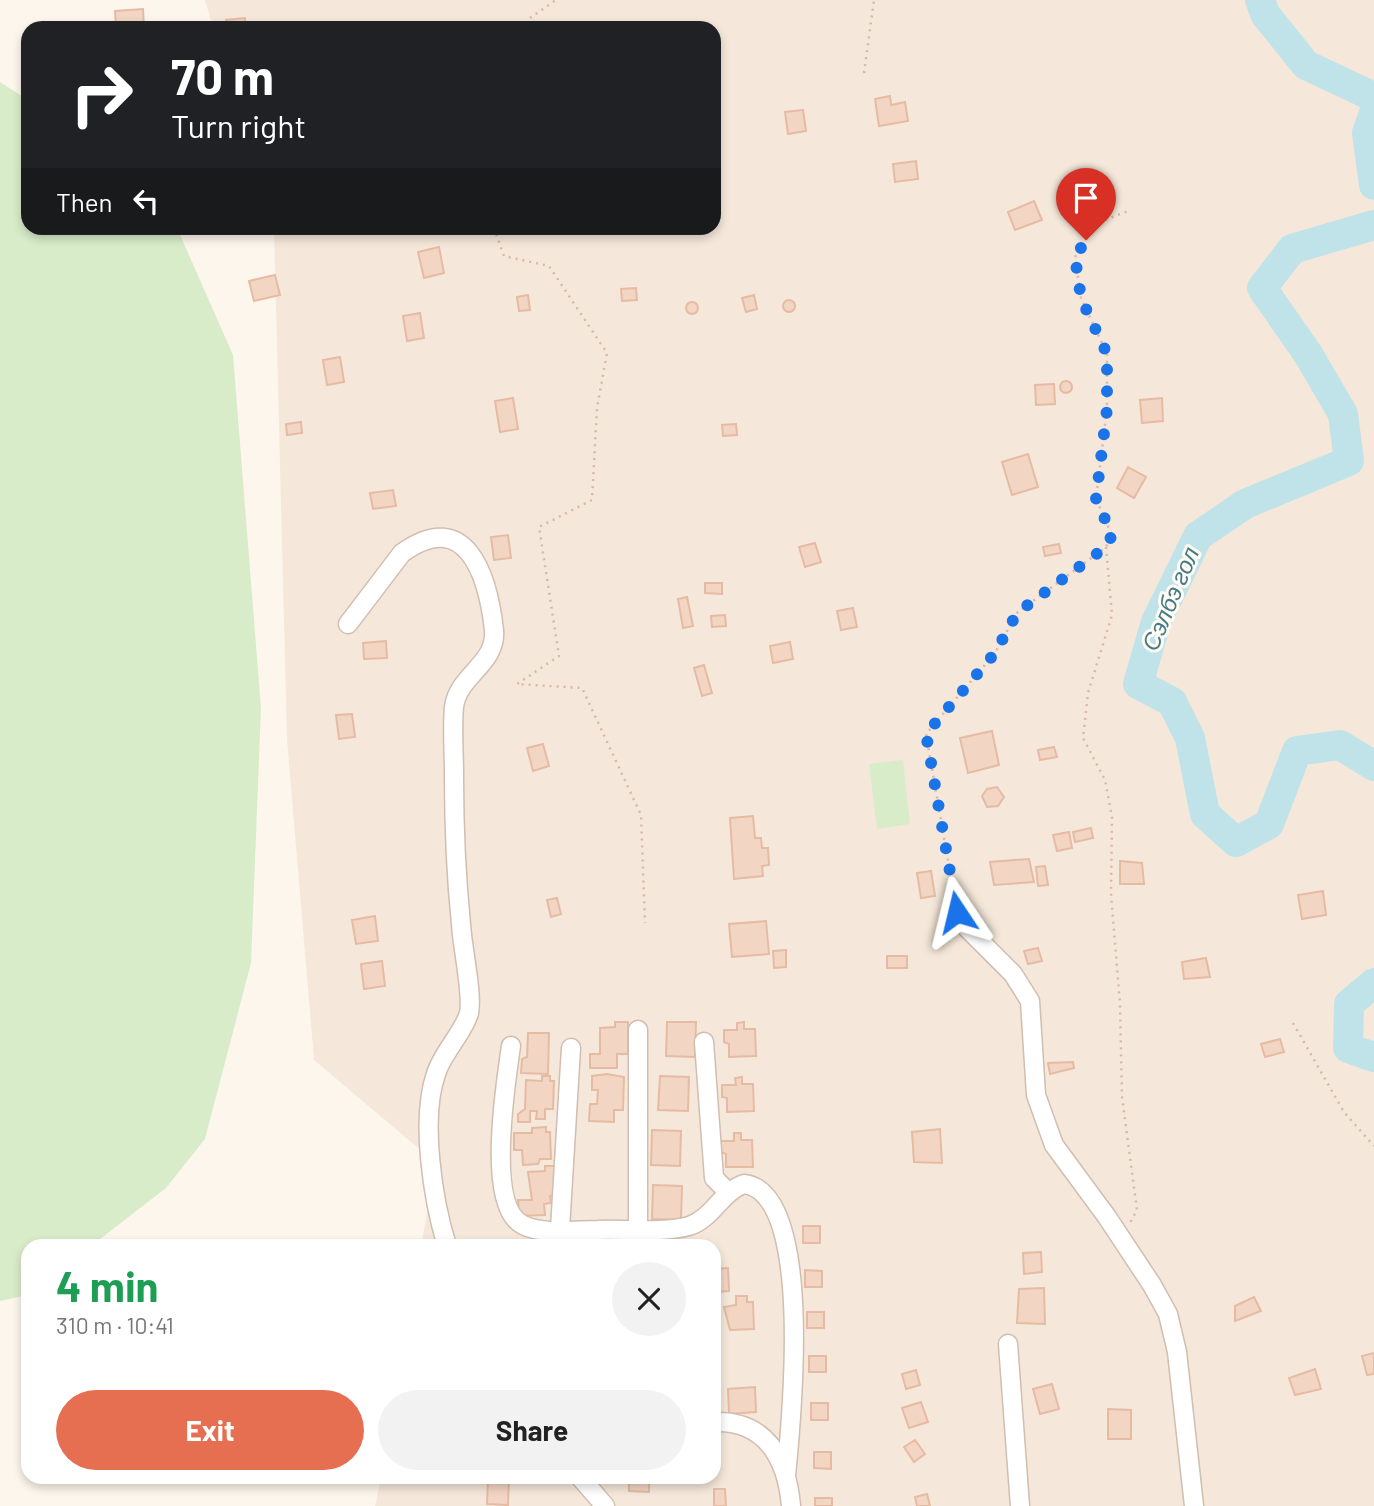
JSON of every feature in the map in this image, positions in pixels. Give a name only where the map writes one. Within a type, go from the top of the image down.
[{"type":"street","points":[[348,624],[402,553],[414,544],[439,537],[454,540],[473,556],[485,586],[494,628],[492,650],[461,687],[454,710],[454,827],[469,1013],[442,1058],[432,1094],[432,1172],[446,1239]]},
{"type":"street","points":[[957,912],[967,928],[1013,974],[1030,1001],[1036,1095],[1055,1145],[1122,1240],[1168,1314],[1177,1352],[1194,1506]]},
{"type":"street","points":[[638,1030],[638,1228]]},
{"type":"street","points":[[704,1042],[714,1178],[729,1193]]},
{"type":"street","points":[[511,1046],[502,1119],[503,1190],[507,1208],[512,1217],[522,1225],[534,1229],[560,1230],[693,1225],[714,1210],[729,1193],[744,1184],[765,1192],[783,1227],[794,1312],[786,1476]]},
{"type":"street","points":[[560,1230],[571,1048]]},
{"type":"street","points":[[1008,1345],[1020,1506]]},
{"type":"street","points":[[721,1422],[733,1421],[756,1430],[781,1462],[791,1506]]},
{"type":"street","points":[[586,1484],[605,1506]]},
{"type":"path","points":[[530,18],[556,0]]},
{"type":"path","points":[[864,73],[874,0]]},
{"type":"path","points":[[957,912],[926,734],[995,653],[1017,613],[1106,547],[1112,535],[1096,499],[1107,409],[1107,354],[1081,298],[1075,257],[1097,223],[1131,210]]},
{"type":"path","points":[[496,235],[504,256],[549,266],[607,353],[597,408],[592,500],[539,527],[559,656],[517,684],[582,688],[641,815],[645,923]]},
{"type":"path","points":[[1106,547],[1112,615],[1088,693],[1083,738],[1105,780],[1112,817],[1111,894],[1120,1004],[1120,1070],[1137,1210],[1122,1240]]},
{"type":"path","points":[[1293,1023],[1344,1112],[1374,1146]]},
{"type":"shaded area","points":[[205,0],[1374,0],[1374,1506],[375,1506],[380,1484],[721,1484],[721,1239],[422,1239],[436,1163],[314,1060],[287,740],[274,235],[721,235],[721,21],[211,21]]},
{"type":"green space","points":[[0,82],[21,96],[21,235],[180,235],[233,355],[261,708],[251,963],[205,1139],[166,1188],[100,1239],[21,1239],[21,1296],[0,1301]]},
{"type":"green space","points":[[903,760],[910,824],[877,829],[869,764]]},
{"type":"building","points":[[143,9],[144,21],[116,21],[115,11]]},
{"type":"building","points":[[245,18],[245,21],[226,21]]},
{"type":"building","points":[[890,96],[891,105],[905,102],[908,121],[879,126],[875,99]]},
{"type":"building","points":[[803,110],[806,131],[788,134],[785,112]]},
{"type":"building","points":[[916,161],[918,179],[895,182],[893,164]]},
{"type":"building","points":[[1034,201],[1042,220],[1015,230],[1008,212]]},
{"type":"building","points":[[439,247],[444,273],[424,278],[418,252]]},
{"type":"building","points":[[275,275],[280,295],[254,301],[249,281]]},
{"type":"building","points":[[636,288],[637,300],[622,301],[621,289]]},
{"type":"building","points":[[528,295],[530,310],[519,311],[517,297]]},
{"type":"building","points":[[754,295],[757,309],[746,312],[742,298]]},
{"type":"building","points":[[789,300],[795,306],[789,312],[783,306]]},
{"type":"building","points":[[692,302],[698,308],[692,314],[686,308]]},
{"type":"building","points":[[420,313],[424,338],[407,341],[403,316]]},
{"type":"building","points":[[340,357],[344,382],[327,385],[323,360]]},
{"type":"building","points":[[1066,381],[1072,387],[1066,393],[1060,387]]},
{"type":"building","points":[[1054,384],[1055,404],[1036,405],[1035,385]]},
{"type":"building","points":[[513,398],[518,429],[500,432],[495,401]]},
{"type":"building","points":[[1162,398],[1163,421],[1142,423],[1140,400]]},
{"type":"building","points":[[301,422],[302,433],[287,435],[286,424]]},
{"type":"building","points":[[736,424],[737,435],[723,436],[722,425]]},
{"type":"building","points":[[1028,454],[1038,487],[1012,495],[1002,462]]},
{"type":"building","points":[[1128,467],[1146,477],[1134,498],[1117,488]]},
{"type":"building","points":[[393,490],[396,506],[373,509],[370,493]]},
{"type":"building","points":[[508,535],[511,558],[494,560],[491,537]]},
{"type":"building","points":[[815,543],[821,562],[805,567],[799,547]]},
{"type":"building","points":[[1059,544],[1061,553],[1045,556],[1043,547]]},
{"type":"building","points":[[705,583],[722,583],[722,594],[705,593]]},
{"type":"building","points":[[687,597],[693,626],[683,628],[678,599]]},
{"type":"building","points":[[853,608],[857,627],[841,630],[837,611]]},
{"type":"building","points":[[725,615],[726,626],[712,627],[711,616]]},
{"type":"building","points":[[386,641],[387,658],[364,659],[363,643]]},
{"type":"building","points":[[790,642],[793,659],[773,663],[770,646]]},
{"type":"building","points":[[704,665],[712,693],[702,696],[694,668]]},
{"type":"building","points":[[352,714],[355,737],[339,739],[336,715]]},
{"type":"building","points":[[992,731],[999,765],[968,773],[960,738]]},
{"type":"building","points":[[543,744],[549,766],[533,771],[527,748]]},
{"type":"building","points":[[1054,747],[1057,757],[1040,760],[1038,750]]},
{"type":"building","points":[[997,787],[1004,797],[998,806],[987,807],[982,796],[987,789]]},
{"type":"building","points":[[753,816],[755,838],[761,838],[762,848],[768,848],[769,865],[762,866],[763,876],[734,879],[730,818]]},
{"type":"building","points":[[1091,828],[1093,838],[1075,842],[1073,832]]},
{"type":"building","points":[[1069,832],[1072,848],[1057,851],[1053,835]]},
{"type":"building","points":[[1029,859],[1034,882],[994,885],[990,862]]},
{"type":"building","points":[[1120,861],[1142,863],[1144,884],[1120,884]]},
{"type":"building","points":[[1045,866],[1048,885],[1038,886],[1036,867]]},
{"type":"building","points":[[931,871],[935,896],[921,898],[917,873]]},
{"type":"building","points":[[1323,891],[1326,915],[1302,919],[1298,895]]},
{"type":"building","points":[[557,898],[561,914],[551,917],[547,900]]},
{"type":"building","points":[[375,916],[378,941],[356,944],[352,920]]},
{"type":"building","points":[[766,921],[769,954],[732,957],[729,924]]},
{"type":"building","points":[[1038,948],[1042,961],[1028,964],[1024,951]]},
{"type":"building","points":[[786,950],[786,967],[774,968],[773,951]]},
{"type":"building","points":[[887,956],[907,956],[907,968],[887,968]]},
{"type":"building","points":[[1206,958],[1210,977],[1184,979],[1182,962]]},
{"type":"building","points":[[382,961],[385,986],[364,989],[361,964]]},
{"type":"building","points":[[615,1022],[628,1022],[628,1054],[617,1054],[617,1068],[590,1068],[590,1054],[600,1054],[600,1028],[615,1027]]},
{"type":"building","points":[[667,1022],[696,1022],[695,1057],[666,1056]]},
{"type":"building","points":[[744,1022],[744,1029],[755,1029],[756,1056],[729,1057],[729,1044],[724,1042],[724,1030],[737,1030],[737,1023]]},
{"type":"building","points":[[528,1033],[549,1033],[548,1074],[521,1073],[522,1059],[527,1057]]},
{"type":"building","points":[[1280,1039],[1284,1052],[1265,1057],[1261,1044]]},
{"type":"building","points":[[1073,1062],[1074,1068],[1050,1074],[1048,1063]]},
{"type":"building","points":[[607,1074],[624,1077],[623,1110],[614,1110],[614,1122],[589,1121],[590,1104],[597,1104],[598,1090],[592,1090],[592,1076]]},
{"type":"building","points":[[542,1076],[550,1076],[550,1081],[554,1081],[553,1109],[545,1109],[545,1119],[536,1119],[537,1111],[530,1111],[530,1122],[518,1122],[518,1114],[525,1109],[526,1080],[542,1081]]},
{"type":"building","points":[[660,1076],[689,1077],[688,1111],[658,1110]]},
{"type":"building","points":[[742,1077],[742,1084],[753,1084],[754,1111],[727,1112],[727,1098],[722,1097],[722,1085],[736,1085],[735,1078]]},
{"type":"building","points":[[546,1127],[546,1132],[550,1132],[551,1159],[540,1159],[538,1164],[523,1165],[522,1150],[514,1150],[514,1133],[532,1133],[532,1128]]},
{"type":"building","points":[[940,1129],[942,1163],[914,1162],[912,1132]]},
{"type":"building","points":[[652,1130],[681,1131],[680,1166],[651,1165]]},
{"type":"building","points":[[734,1133],[741,1133],[741,1140],[752,1140],[753,1167],[726,1167],[726,1154],[721,1152],[721,1141],[734,1141]]},
{"type":"building","points":[[545,1166],[554,1166],[557,1170],[558,1195],[550,1196],[551,1203],[544,1204],[545,1215],[519,1216],[518,1200],[532,1200],[528,1172],[545,1171]]},
{"type":"building","points":[[653,1185],[682,1186],[681,1220],[652,1219]]},
{"type":"building","points":[[803,1226],[820,1226],[820,1243],[803,1243]]},
{"type":"building","points":[[1041,1252],[1042,1272],[1024,1274],[1023,1253]]},
{"type":"building","points":[[721,1268],[728,1268],[729,1291],[721,1292]]},
{"type":"building","points":[[805,1270],[822,1271],[822,1287],[805,1287]]},
{"type":"building","points":[[1044,1288],[1045,1324],[1017,1323],[1019,1289]]},
{"type":"building","points":[[736,1296],[747,1296],[747,1302],[753,1302],[754,1329],[730,1330],[724,1307],[736,1305]]},
{"type":"building","points":[[1254,1297],[1261,1311],[1235,1321],[1235,1306]]},
{"type":"building","points":[[807,1312],[824,1312],[824,1328],[807,1328]]},
{"type":"building","points":[[1374,1353],[1374,1374],[1367,1375],[1362,1356]]},
{"type":"building","points":[[809,1356],[826,1356],[826,1372],[809,1372]]},
{"type":"building","points":[[1315,1369],[1321,1389],[1295,1395],[1289,1378]]},
{"type":"building","points":[[916,1370],[920,1385],[906,1389],[902,1374]]},
{"type":"building","points":[[1052,1384],[1059,1409],[1040,1414],[1033,1389]]},
{"type":"building","points":[[755,1387],[756,1412],[729,1414],[728,1389]]},
{"type":"building","points":[[921,1402],[928,1422],[909,1428],[902,1408]]},
{"type":"building","points":[[811,1403],[828,1403],[828,1420],[811,1420]]},
{"type":"building","points":[[1108,1409],[1131,1410],[1131,1439],[1108,1439]]},
{"type":"building","points":[[915,1440],[925,1454],[914,1462],[904,1447]]},
{"type":"building","points":[[814,1452],[831,1452],[831,1469],[814,1468]]},
{"type":"building","points":[[488,1484],[509,1484],[508,1505],[487,1504]]},
{"type":"building","points":[[629,1484],[649,1484],[649,1492],[629,1491]]},
{"type":"building","points":[[714,1489],[725,1489],[726,1506],[714,1506]]},
{"type":"building","points":[[927,1494],[930,1506],[917,1506],[915,1497]]},
{"type":"building","points":[[815,1498],[832,1498],[832,1506],[815,1506]]},
{"type":"waterway","name":"Сэлбэ гол","points":[[1260,0],[1265,14],[1306,65],[1374,97]]},
{"type":"waterway","name":"Сэлбэ гол","points":[[1374,113],[1367,133],[1374,185]]},
{"type":"waterway","name":"Сэлбэ гол","points":[[1374,225],[1292,249],[1262,288],[1308,354],[1343,414],[1349,461],[1245,504],[1198,536],[1156,622],[1138,684],[1172,702],[1190,738],[1205,814],[1236,842],[1269,824],[1297,751],[1340,745],[1374,766]]},
{"type":"waterway","name":"Сэлбэ гол","points":[[1374,983],[1349,1004],[1348,1048],[1374,1057]]},
{"type":"route","points":[[957,912],[926,734],[995,653],[1017,613],[1106,547],[1112,535],[1096,499],[1107,409],[1107,354],[1081,298],[1075,257],[1086,240]]}]
